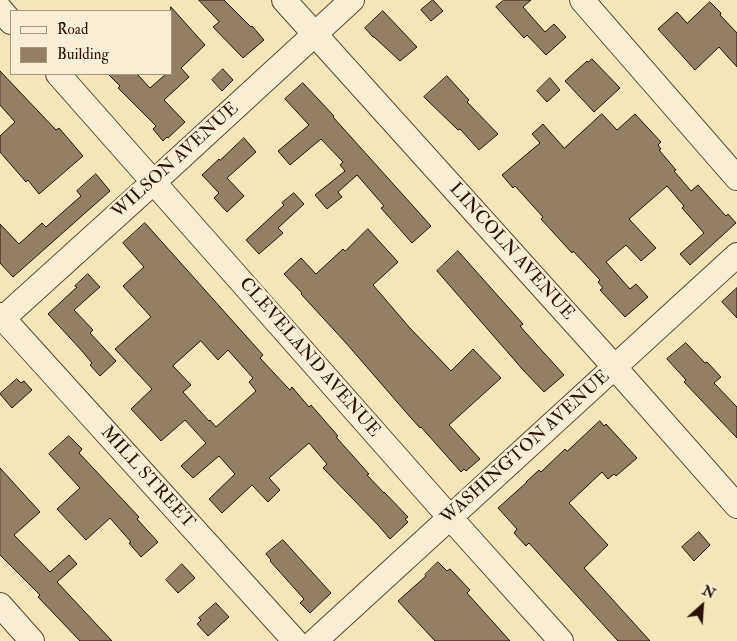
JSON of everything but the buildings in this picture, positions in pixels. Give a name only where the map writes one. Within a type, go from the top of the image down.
[{"type":"street","name":"LINCOLN AVENUE","points":[[284,0],[737,506]]},
{"type":"street","name":"WILSON AVENUE","points":[[1,318],[154,182],[352,0]]},
{"type":"street","points":[[582,0],[737,178]]},
{"type":"street","points":[[0,9],[10,21]]},
{"type":"street","name":"CLEVELAND AVENUE","points":[[59,75],[561,641]]},
{"type":"street","name":"WASHINGTON AVENUE","points":[[315,641],[737,255]]},
{"type":"street","name":"MILL STREET","points":[[1,318],[295,641]]},
{"type":"street","points":[[0,605],[32,641]]}]
